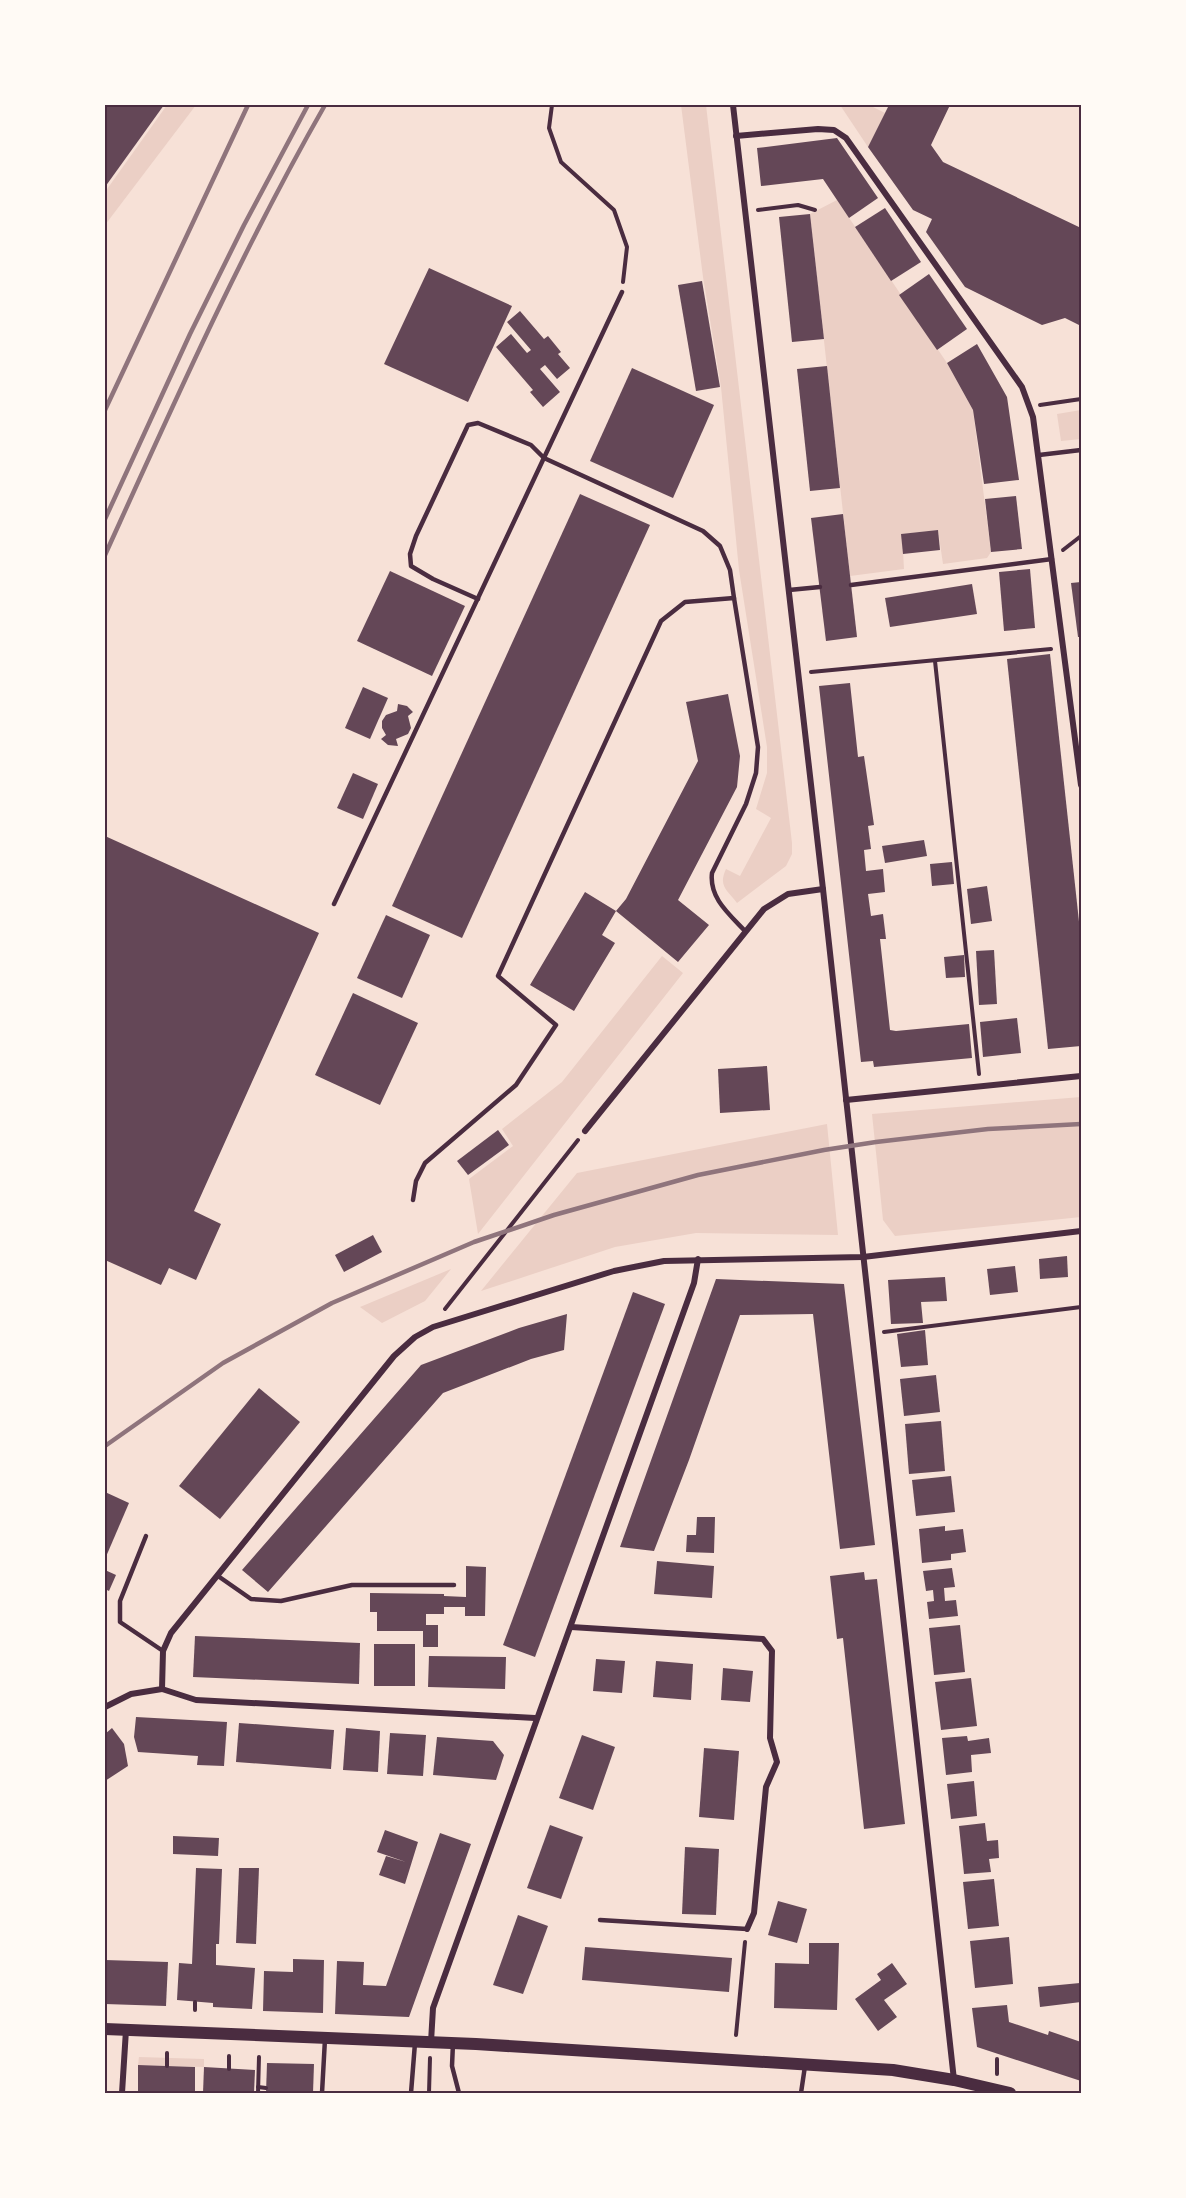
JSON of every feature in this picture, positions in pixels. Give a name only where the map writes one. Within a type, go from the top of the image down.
[{"type":"main road","points":[[105,2029],[453,2043],[893,2070],[954,2080],[1010,2093]]},
{"type":"street","points":[[733,105],[823,889],[954,2080]]},
{"type":"street","points":[[736,136],[818,129],[834,130],[846,138],[1022,387],[1031,408],[1039,454],[1081,785]]},
{"type":"street","points":[[585,1131],[764,909],[788,894],[823,889]]},
{"type":"street","points":[[846,1100],[1081,1076]]},
{"type":"street","points":[[162,1689],[163,1651],[171,1633],[394,1356],[415,1336],[434,1327],[614,1270],[664,1261],[863,1257],[1081,1231]]},
{"type":"street","points":[[431,2043],[433,2008],[694,1283],[698,1259]]},
{"type":"street","points":[[572,1627],[763,1639],[772,1651],[770,1738],[777,1762],[766,1787],[754,1913],[747,1929]]},
{"type":"street","points":[[105,1707],[131,1694],[162,1689],[196,1700],[536,1718]]},
{"type":"street","points":[[122,2093],[126,2030]]},
{"type":"lane","points":[[334,904],[622,292]]},
{"type":"lane","points":[[478,599],[433,579],[411,566],[410,554],[416,536],[468,425],[478,423],[531,446],[544,458],[703,531],[720,546],[730,570],[758,747],[756,773],[747,804],[712,873],[710,884],[714,896],[745,931]]},
{"type":"lane","points":[[1039,454],[1081,450]]},
{"type":"lane","points":[[851,585],[1052,559]]},
{"type":"lane","points":[[789,590],[820,587]]},
{"type":"lane","points":[[413,1200],[416,1181],[425,1163],[516,1085],[556,1026],[498,976],[662,621],[685,602],[734,598]]},
{"type":"lane","points":[[147,1536],[120,1601],[120,1622],[163,1651]]},
{"type":"lane","points":[[218,1576],[251,1599],[281,1601],[352,1585],[454,1585]]},
{"type":"lane","points":[[600,1920],[747,1929]]},
{"type":"lane","points":[[322,2093],[326,2038]]},
{"type":"lane","points":[[411,2093],[415,2043]]},
{"type":"lane","points":[[453,2043],[452,2066],[459,2093]]},
{"type":"lane","points":[[801,2093],[805,2064]]},
{"type":"path","points":[[552,105],[549,128],[561,162],[614,210],[627,247],[622,292]]},
{"type":"path","points":[[745,212],[798,205],[815,210]]},
{"type":"path","points":[[1031,408],[1081,399]]},
{"type":"path","points":[[1052,559],[1081,536]]},
{"type":"path","points":[[798,673],[1064,647]]},
{"type":"path","points":[[935,661],[981,1086]]},
{"type":"path","points":[[434,1327],[447,1305],[585,1131]]},
{"type":"path","points":[[871,1334],[1081,1307]]},
{"type":"path","points":[[736,2035],[747,1929]]},
{"type":"path","points":[[195,2001],[195,2010]]},
{"type":"path","points":[[429,2093],[431,2043]]},
{"type":"path","points":[[167,2054],[167,2066]]},
{"type":"path","points":[[229,2056],[229,2069]]},
{"type":"path","points":[[258,2093],[259,2057]]},
{"type":"path","points":[[258,2087],[266,2088]]},
{"type":"shaded area","points":[[167,105],[196,105],[105,225],[105,192]]},
{"type":"shaded area","points":[[681,105],[706,105],[792,843],[792,854],[786,866],[737,903],[725,888],[723,880],[726,869],[740,876],[771,818],[756,809],[767,773],[767,747],[739,570],[721,387],[703,277]]},
{"type":"shaded area","points":[[840,105],[869,105],[885,113],[868,147]]},
{"type":"shaded area","points":[[837,200],[947,363],[973,410],[991,552],[987,558],[943,564],[938,530],[902,534],[904,569],[850,576],[810,214]]},
{"type":"shaded area","points":[[1081,410],[1081,439],[1061,441],[1057,414]]},
{"type":"shaded area","points":[[662,956],[683,973],[478,1234],[469,1179],[513,1146],[502,1129],[562,1082]]},
{"type":"shaded area","points":[[1081,1097],[1081,1217],[895,1236],[883,1220],[872,1114]]},
{"type":"shaded area","points":[[827,1124],[838,1235],[696,1233],[615,1247],[481,1291],[577,1173]]},
{"type":"shaded area","points":[[451,1269],[425,1301],[382,1323],[360,1307]]},
{"type":"shaded area","points":[[139,2057],[204,2059],[204,2067],[138,2065]]},
{"type":"building","points":[[105,105],[164,105],[105,187]]},
{"type":"building","points":[[889,105],[950,105],[931,145],[943,162],[1081,228],[1081,326],[1065,318],[1042,325],[965,287],[926,232],[932,219],[913,210],[868,147]]},
{"type":"building","points":[[837,138],[878,198],[849,218],[823,179],[761,186],[757,148]]},
{"type":"building","points":[[885,208],[921,262],[891,281],[855,227]]},
{"type":"building","points":[[810,214],[824,339],[792,342],[779,217]]},
{"type":"building","points":[[429,268],[512,306],[468,402],[384,364]]},
{"type":"building","points":[[929,274],[967,329],[937,350],[899,295]]},
{"type":"building","points":[[702,281],[720,387],[696,391],[678,285]]},
{"type":"building","points":[[520,311],[544,339],[548,336],[561,352],[558,354],[570,368],[557,379],[545,365],[540,369],[560,392],[543,407],[530,392],[533,390],[496,347],[511,334],[527,353],[531,350],[507,322]]},
{"type":"building","points":[[977,344],[1007,397],[1019,480],[984,484],[973,410],[947,363]]},
{"type":"building","points":[[827,366],[840,488],[810,491],[797,369]]},
{"type":"building","points":[[632,368],[714,405],[673,498],[590,461]]},
{"type":"building","points":[[580,494],[650,525],[462,938],[392,906]]},
{"type":"building","points":[[1016,496],[1022,549],[991,552],[985,499]]},
{"type":"building","points":[[843,514],[857,637],[826,641],[811,518]]},
{"type":"building","points":[[938,530],[940,550],[903,554],[901,534]]},
{"type":"building","points":[[1030,569],[1035,628],[1004,631],[999,572]]},
{"type":"building","points":[[390,571],[465,606],[432,676],[357,641]]},
{"type":"building","points":[[1081,582],[1081,637],[1078,637],[1071,583]]},
{"type":"building","points":[[972,584],[977,614],[890,627],[885,598]]},
{"type":"building","points":[[1050,654],[1081,940],[1081,1046],[1048,1049],[1007,659]]},
{"type":"building","points":[[850,683],[858,757],[864,756],[874,825],[868,826],[871,849],[864,850],[866,871],[883,869],[885,892],[868,894],[871,916],[883,914],[886,939],[880,939],[890,1030],[969,1024],[972,1058],[874,1067],[873,1061],[861,1062],[819,686]]},
{"type":"building","points":[[363,687],[388,698],[370,739],[345,728]]},
{"type":"building","points":[[728,694],[740,756],[737,787],[678,900],[709,925],[678,962],[616,911],[626,899],[698,761],[686,702]]},
{"type":"building","points":[[398,704],[407,706],[413,712],[408,716],[411,728],[408,734],[396,739],[398,746],[388,745],[381,739],[386,735],[382,728],[382,721],[386,715],[397,711]]},
{"type":"building","points":[[353,773],[378,784],[363,819],[337,808]]},
{"type":"building","points":[[105,836],[319,933],[194,1211],[221,1224],[196,1280],[169,1268],[161,1285],[105,1260]]},
{"type":"building","points":[[924,840],[927,856],[885,863],[882,846]]},
{"type":"building","points":[[952,862],[954,884],[932,886],[930,864]]},
{"type":"building","points":[[987,886],[992,921],[971,924],[967,889]]},
{"type":"building","points":[[585,892],[616,911],[602,935],[615,943],[574,1011],[530,985]]},
{"type":"building","points":[[386,915],[430,935],[402,998],[357,978]]},
{"type":"building","points":[[994,950],[997,1004],[979,1005],[976,951]]},
{"type":"building","points":[[964,955],[965,977],[946,978],[944,957]]},
{"type":"building","points":[[353,993],[418,1023],[380,1105],[315,1075]]},
{"type":"building","points":[[1017,1018],[1021,1053],[983,1057],[980,1022]]},
{"type":"building","points":[[767,1066],[770,1110],[720,1113],[718,1069]]},
{"type":"building","points":[[498,1130],[509,1145],[468,1175],[457,1161]]},
{"type":"building","points":[[373,1235],[382,1252],[344,1272],[335,1255]]},
{"type":"building","points":[[1067,1256],[1068,1277],[1040,1279],[1039,1259]]},
{"type":"building","points":[[1015,1266],[1018,1292],[990,1295],[987,1269]]},
{"type":"building","points":[[945,1277],[947,1301],[921,1302],[923,1323],[891,1324],[888,1280]]},
{"type":"building","points":[[716,1279],[844,1284],[875,1545],[840,1549],[813,1314],[740,1315],[654,1551],[620,1547]]},
{"type":"building","points":[[633,1292],[665,1304],[535,1657],[503,1645]]},
{"type":"building","points":[[567,1314],[564,1350],[531,1359],[443,1393],[268,1592],[242,1570],[421,1365],[519,1328]]},
{"type":"building","points":[[925,1330],[928,1365],[901,1367],[897,1334]]},
{"type":"building","points":[[936,1375],[940,1412],[904,1416],[900,1379]]},
{"type":"building","points":[[259,1388],[300,1422],[220,1519],[179,1486]]},
{"type":"building","points":[[941,1421],[945,1471],[909,1474],[905,1424]]},
{"type":"building","points":[[951,1476],[955,1512],[916,1516],[912,1480]]},
{"type":"building","points":[[105,1492],[129,1503],[105,1559]]},
{"type":"building","points":[[697,1517],[715,1517],[714,1553],[686,1552],[687,1535],[696,1535]]},
{"type":"building","points":[[945,1526],[945,1531],[963,1529],[966,1552],[951,1554],[951,1560],[922,1563],[919,1529]]},
{"type":"building","points":[[657,1561],[714,1566],[712,1598],[654,1594]]},
{"type":"building","points":[[466,1566],[486,1567],[485,1616],[465,1616],[465,1607],[444,1607],[444,1614],[426,1614],[426,1625],[438,1625],[438,1647],[423,1647],[423,1631],[377,1631],[377,1612],[370,1612],[370,1593],[444,1594],[444,1596],[466,1597]]},
{"type":"building","points":[[952,1568],[955,1587],[944,1588],[945,1601],[956,1600],[958,1616],[929,1619],[927,1602],[934,1601],[933,1590],[926,1591],[923,1571]]},
{"type":"building","points":[[105,1570],[116,1575],[109,1591],[105,1589]]},
{"type":"building","points":[[864,1572],[865,1580],[877,1579],[905,1824],[864,1829],[843,1638],[837,1639],[830,1576]]},
{"type":"building","points":[[960,1625],[965,1672],[934,1675],[929,1628]]},
{"type":"building","points":[[195,1636],[360,1643],[359,1684],[193,1677]]},
{"type":"building","points":[[374,1644],[415,1644],[415,1686],[374,1686]]},
{"type":"building","points":[[429,1656],[506,1657],[505,1689],[428,1687]]},
{"type":"building","points":[[596,1659],[625,1661],[622,1693],[593,1691]]},
{"type":"building","points":[[656,1661],[693,1664],[691,1700],[653,1697]]},
{"type":"building","points":[[723,1668],[753,1671],[750,1702],[721,1700]]},
{"type":"building","points":[[971,1678],[977,1726],[941,1730],[935,1682]]},
{"type":"building","points":[[136,1717],[227,1722],[224,1766],[197,1765],[198,1756],[138,1752],[134,1737]]},
{"type":"building","points":[[239,1723],[334,1730],[331,1769],[236,1762]]},
{"type":"building","points":[[112,1728],[124,1744],[128,1766],[105,1781],[105,1734]]},
{"type":"building","points":[[346,1728],[380,1731],[378,1772],[343,1770]]},
{"type":"building","points":[[390,1733],[426,1735],[423,1776],[387,1774]]},
{"type":"building","points":[[582,1735],[615,1747],[593,1810],[559,1798]]},
{"type":"building","points":[[967,1736],[968,1741],[989,1738],[991,1753],[971,1755],[972,1772],[946,1775],[942,1738]]},
{"type":"building","points":[[437,1737],[493,1741],[504,1755],[496,1780],[433,1775]]},
{"type":"building","points":[[704,1748],[739,1751],[734,1820],[699,1817]]},
{"type":"building","points":[[974,1781],[977,1816],[951,1819],[947,1784]]},
{"type":"building","points":[[985,1823],[987,1841],[998,1840],[999,1858],[989,1859],[991,1872],[964,1874],[959,1826]]},
{"type":"building","points":[[550,1825],[583,1837],[561,1899],[527,1888]]},
{"type":"building","points":[[385,1830],[418,1842],[405,1884],[379,1875],[386,1856],[406,1862],[377,1852]]},
{"type":"building","points":[[440,1833],[471,1844],[409,2017],[335,2014],[337,1961],[364,1962],[363,1985],[386,1986]]},
{"type":"building","points":[[173,1836],[219,1838],[218,1856],[173,1854]]},
{"type":"building","points":[[685,1847],[719,1849],[716,1915],[682,1914]]},
{"type":"building","points":[[196,1868],[222,1869],[216,1965],[255,1968],[252,2009],[213,2007],[213,2003],[177,2000],[179,1963],[192,1964]]},
{"type":"building","points":[[239,1868],[259,1868],[256,1944],[236,1943]]},
{"type":"building","points":[[994,1879],[999,1926],[968,1929],[963,1882]]},
{"type":"building","points":[[778,1901],[807,1909],[797,1943],[768,1935]]},
{"type":"building","points":[[518,1915],[548,1926],[523,1994],[493,1985]]},
{"type":"building","points":[[1009,1937],[1013,1984],[975,1988],[970,1941]]},
{"type":"building","points":[[809,1943],[839,1943],[837,2010],[774,2008],[775,1963],[809,1964]]},
{"type":"building","points":[[585,1947],[732,1958],[729,1992],[582,1980]]},
{"type":"building","points":[[293,1959],[324,1960],[323,2013],[263,2011],[264,1971],[293,1972]]},
{"type":"building","points":[[105,1960],[168,1962],[166,2006],[105,2004]]},
{"type":"building","points":[[892,1963],[907,1984],[884,2000],[897,2017],[878,2031],[855,1999],[881,1980],[877,1974]]},
{"type":"building","points":[[1080,1983],[1081,2002],[1040,2007],[1038,1987]]},
{"type":"building","points":[[1007,2005],[1009,2022],[1048,2035],[1049,2031],[1081,2042],[1081,2081],[977,2047],[972,2008]]},
{"type":"building","points":[[267,2063],[314,2064],[313,2093],[266,2093]]},
{"type":"building","points":[[138,2065],[195,2067],[195,2093],[138,2093]]},
{"type":"building","points":[[204,2067],[255,2070],[254,2093],[203,2093]]},
{"type":"railway","points":[[105,410],[248,105]]},
{"type":"railway","points":[[105,519],[190,334],[244,225],[308,105]]},
{"type":"railway","points":[[105,555],[237,271],[325,105]]},
{"type":"railway","points":[[105,1446],[223,1363],[332,1303],[474,1242],[554,1215],[698,1175],[824,1150],[988,1129],[1081,1124]]}]
